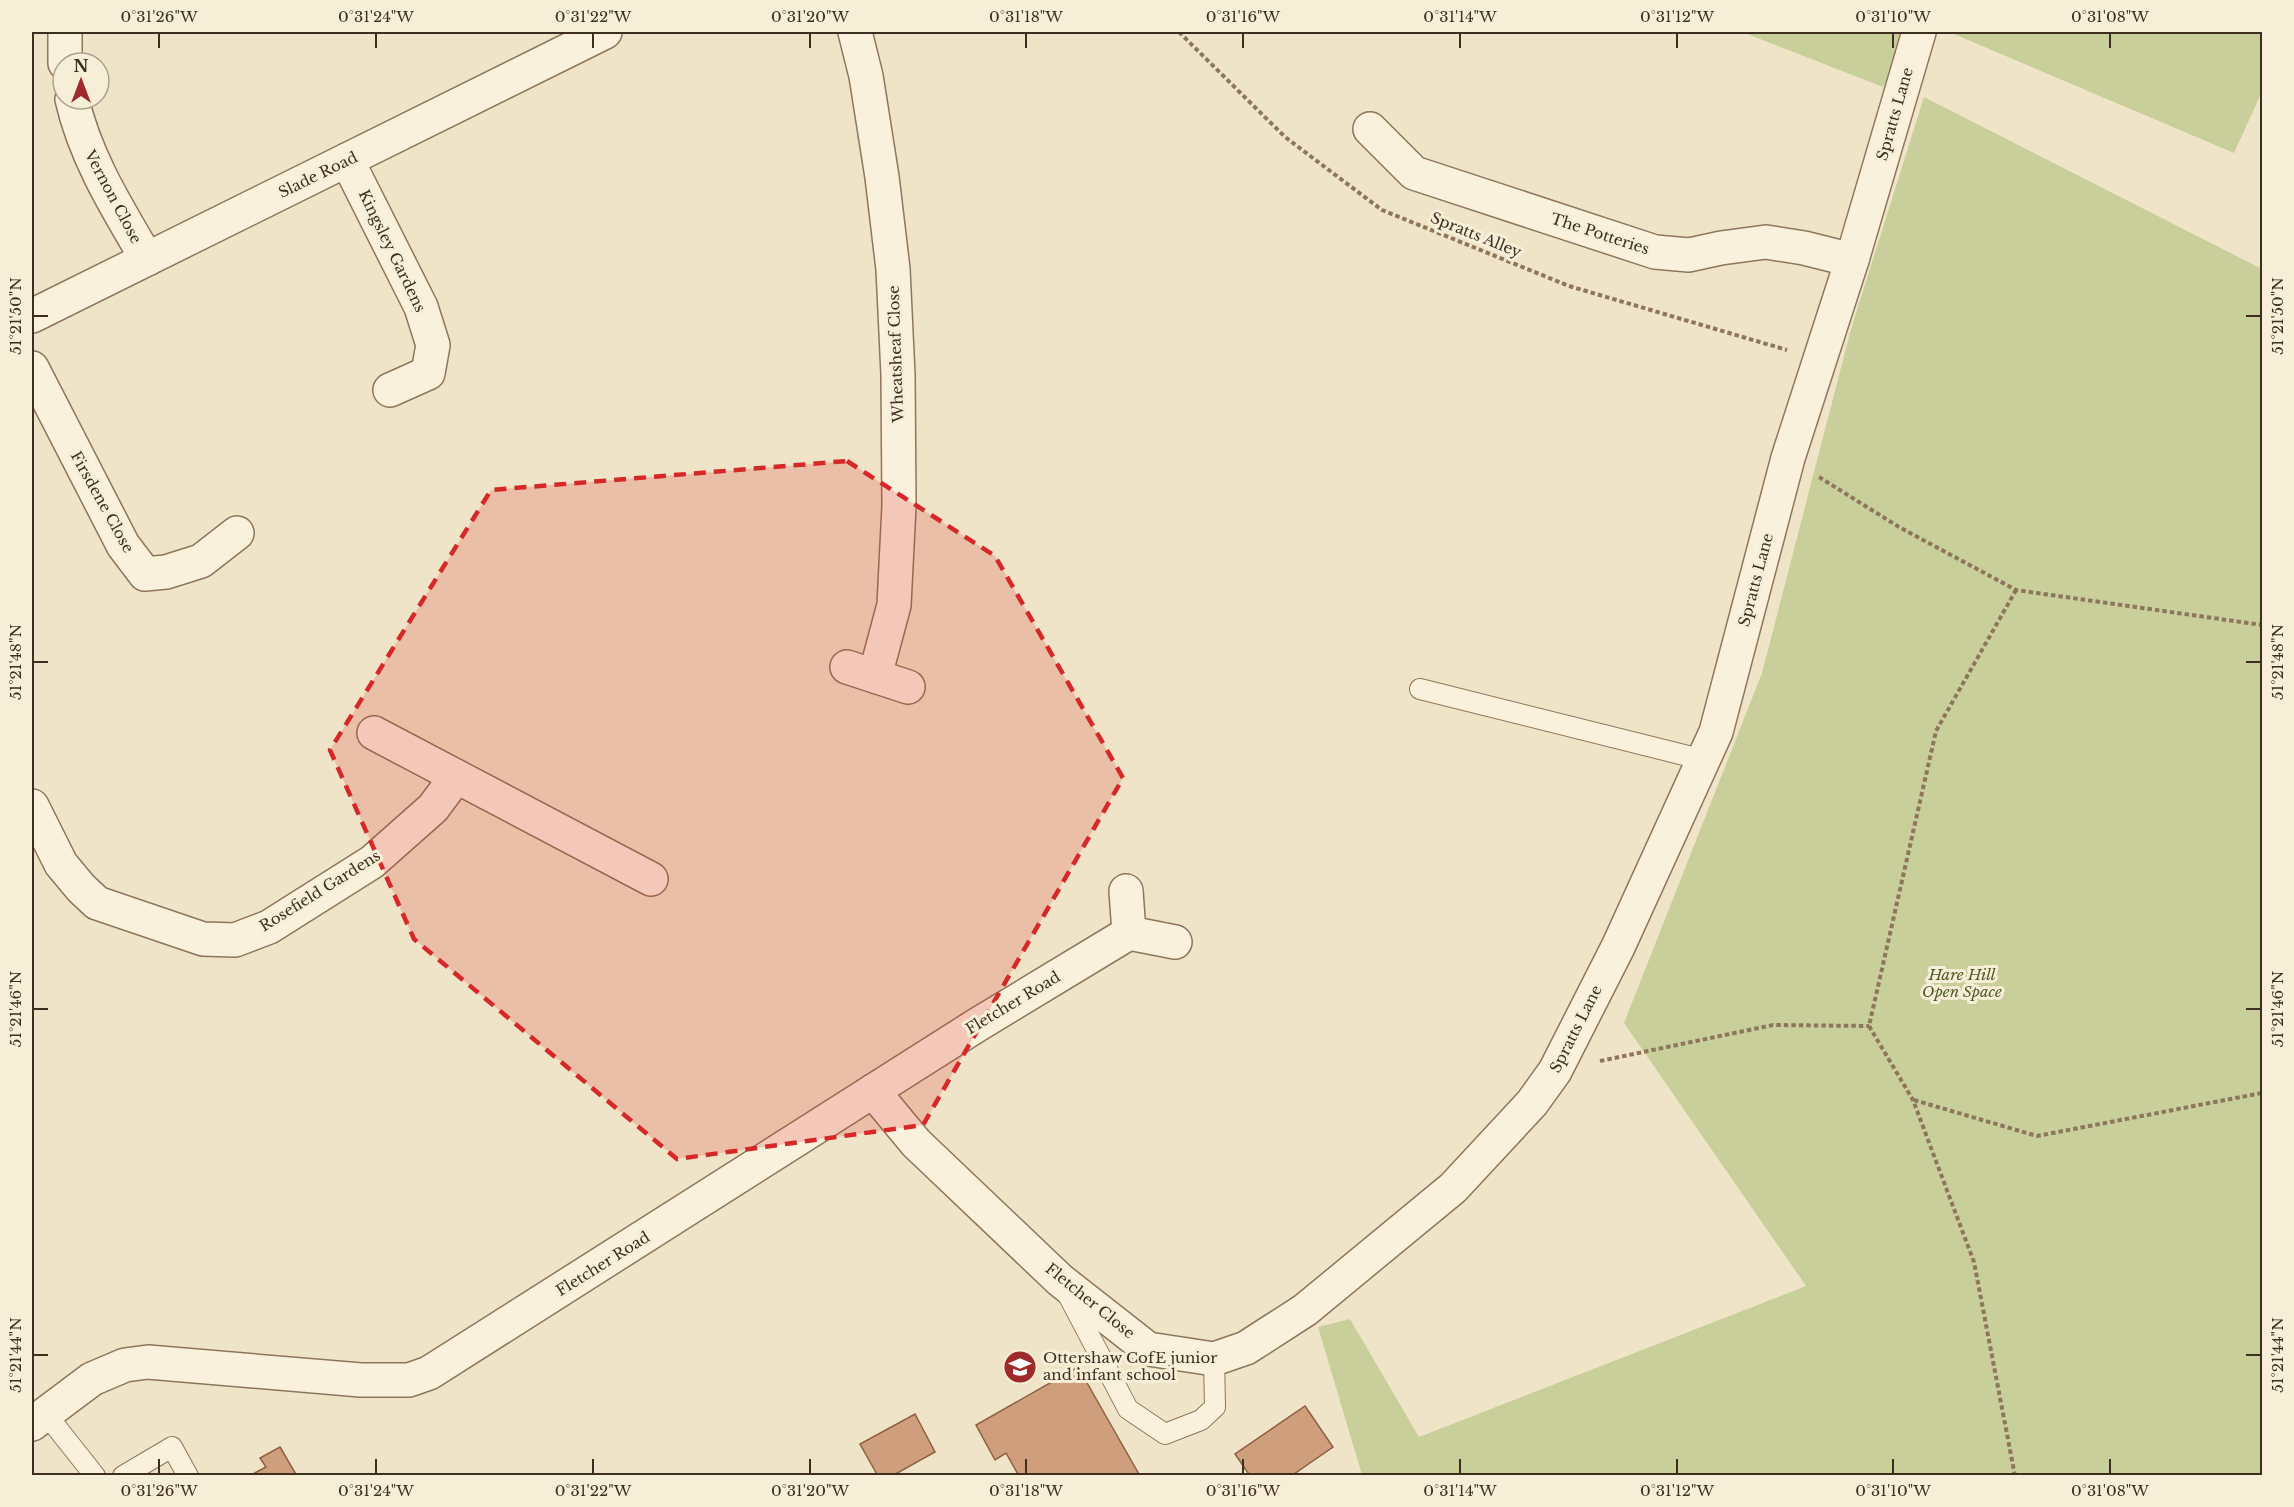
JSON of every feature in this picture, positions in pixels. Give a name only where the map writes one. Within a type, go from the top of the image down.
[{"type":"street","points":[[65,32],[65,51]]},
{"type":"street","name":"Slade Road","points":[[32,316],[605,32]]},
{"type":"street","name":"Wheatsheaf Close","points":[[855,32],[866,76],[882,177],[893,269],[898,375],[900,506],[894,605],[861,672],[908,687]]},
{"type":"street","name":"Spratts Lane","points":[[1532,1103],[1555,1071],[1618,947],[1716,732],[1788,458],[1852,260],[1919,32]]},
{"type":"street","name":"Vernon Close","points":[[76,111],[90,153],[112,200],[147,259]]},
{"type":"street","name":"The Potteries","points":[[1370,129],[1414,173],[1655,252],[1689,255],[1766,242],[1804,248],[1852,260]]},
{"type":"street","name":"Kingsley Gardens","points":[[347,160],[421,307],[432,345],[428,373],[390,390]]},
{"type":"street","name":"Firsdene Close","points":[[32,369],[123,546],[145,574],[166,572],[201,561],[237,533]]},
{"type":"street","points":[[374,733],[651,879]]},
{"type":"street","name":"Rosefield Gardens","points":[[32,806],[61,864],[97,903],[203,939],[235,940],[269,927],[372,862],[433,808],[456,777]]},
{"type":"street","points":[[1126,891],[1129,933],[1175,942]]},
{"type":"street","name":"Fletcher Road","points":[[36,1411],[92,1379],[125,1365],[148,1362],[362,1380],[409,1380],[429,1373],[977,1025],[1129,933]]},
{"type":"street","name":"Fletcher Close","points":[[873,1091],[916,1143],[1060,1280],[1148,1349],[1214,1359],[1246,1348],[1305,1310],[1453,1188],[1532,1103]]},
{"type":"lane","points":[[1420,689],[1704,760]]},
{"type":"lane","points":[[1060,1280],[1128,1409],[1165,1434],[1201,1420],[1215,1407],[1214,1359]]},
{"type":"lane","points":[[36,1411],[95,1476]]},
{"type":"lane","points":[[123,1476],[172,1447],[188,1476]]},
{"type":"path","name":"Spratts Alley","points":[[1179,32],[1285,137],[1382,210],[1569,286],[1820,358]]},
{"type":"path","points":[[1788,458],[1899,527],[2016,590],[2262,625]]},
{"type":"path","points":[[2015,1476],[1974,1262],[1913,1100],[1869,1026],[1936,730],[2016,590]]},
{"type":"path","points":[[1555,1071],[1773,1025],[1869,1026]]},
{"type":"path","points":[[1913,1100],[2037,1136],[2262,1093]]},
{"type":"highlighted area","points":[[847,461],[995,556],[1123,778],[923,1125],[677,1159],[414,939],[330,750],[491,490]]},
{"type":"green space","points":[[1742,32],[1916,32],[1883,87]]},
{"type":"green space","points":[[1949,32],[2262,32],[2262,97],[2260,96],[2234,153]]},
{"type":"green space","name":"Hare Hill Open Space","points":[[1924,97],[2262,269],[2262,1475],[1362,1475],[1318,1327],[1350,1319],[1419,1437],[1806,1286],[1624,1023],[1762,673],[1851,329]]},
{"type":"building","points":[[1078,1367],[1140,1476],[1019,1476],[1006,1453],[995,1460],[976,1425]]},
{"type":"building","points":[[1305,1406],[1333,1447],[1291,1476],[1250,1476],[1235,1454]]},
{"type":"building","points":[[915,1414],[935,1452],[892,1476],[878,1476],[860,1444]]},
{"type":"building","points":[[280,1447],[297,1476],[249,1476],[266,1467],[260,1458]]},
{"type":"place","name":"Ottershaw CofE junior and infant school","points":[[1020,1367]]}]
